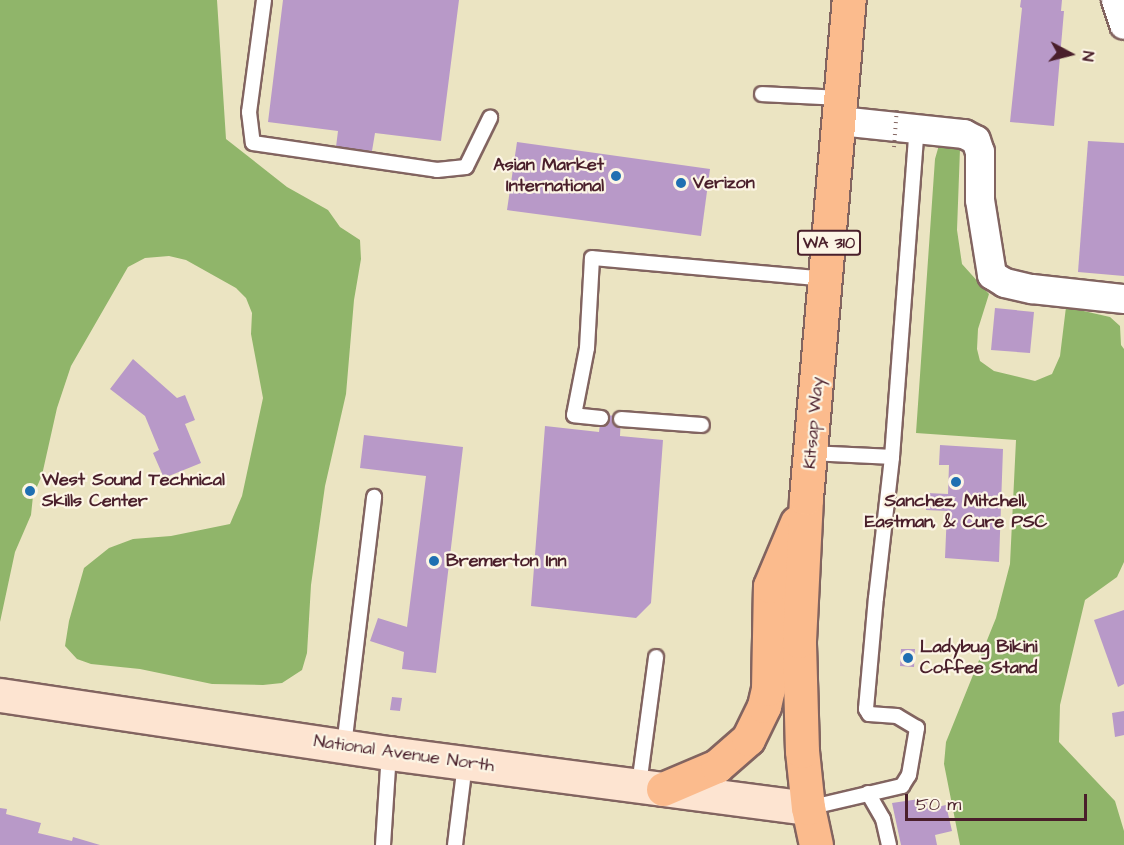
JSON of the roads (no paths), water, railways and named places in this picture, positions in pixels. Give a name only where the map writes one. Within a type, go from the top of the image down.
[{"type":"main road","name":"Kitsap Way","points":[[816,845],[808,808],[802,751],[799,641],[806,498],[849,0]]},
{"type":"main road","points":[[651,787],[717,766],[748,739],[764,706],[768,689],[770,586],[806,498]]},
{"type":"main road","name":"National Avenue North","points":[[0,695],[389,753],[808,808]]},
{"type":"street","points":[[1116,0],[1124,25]]},
{"type":"street","points":[[841,110],[917,129],[964,134],[976,140],[980,152],[980,200],[992,275],[1005,283],[1032,289],[1124,299]]},
{"type":"lane","points":[[264,0],[249,112],[253,143],[437,170],[466,167],[490,118]]},
{"type":"lane","points":[[762,94],[841,110]]},
{"type":"lane","points":[[808,808],[902,786],[909,775],[917,728],[897,716],[869,714],[866,709],[892,457],[917,129]]},
{"type":"lane","points":[[601,417],[574,415],[586,348],[592,258],[826,279]]},
{"type":"lane","points":[[621,419],[702,425]]},
{"type":"lane","points":[[811,453],[892,457]]},
{"type":"lane","points":[[344,746],[374,497]]},
{"type":"lane","points":[[651,787],[656,657]]},
{"type":"lane","points":[[383,845],[389,753]]},
{"type":"lane","points":[[455,845],[465,763]]},
{"type":"lane","points":[[868,793],[882,819],[889,845]]},
{"type":"place","name":"Asian Market International","points":[[616,176]]},
{"type":"place","name":"Verizon","points":[[681,183]]},
{"type":"place","name":"Sanchez, Mitchell, Eastman, & Cure PSC","points":[[956,482]]},
{"type":"place","name":"West Sound Technical Skills Center","points":[[30,491]]},
{"type":"place","name":"Bremerton Inn","points":[[434,561]]},
{"type":"place","name":"Ladybug Bikini Coffee Stand","points":[[908,658]]}]
